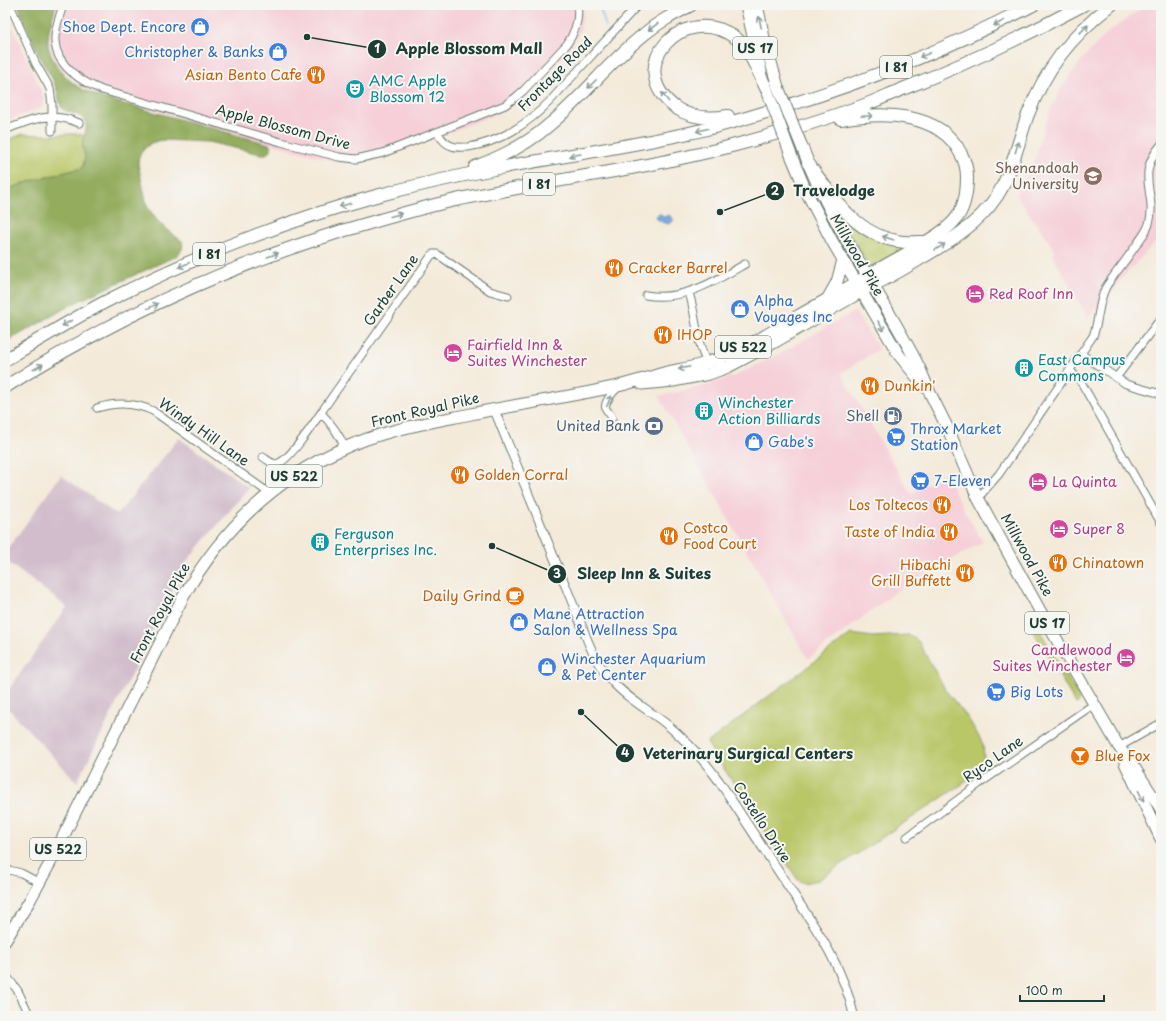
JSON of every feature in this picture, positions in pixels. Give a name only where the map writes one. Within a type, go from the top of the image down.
[{"type":"highway","name":"Millwood Pike","points":[[746,5],[755,45],[772,88],[835,220],[915,358],[978,498],[1039,609],[1119,747],[1134,767],[1161,809]]},
{"type":"highway","name":"Millwood Pike","points":[[757,5],[772,88],[791,155],[816,212],[899,355],[930,393]]},
{"type":"highway","name":"I 81","points":[[5,360],[105,302],[164,274],[214,252],[314,215],[423,184],[499,168],[659,140],[692,133],[767,112],[893,68],[981,31],[1033,5]]},
{"type":"highway","name":"I 81","points":[[5,387],[64,352],[149,308],[213,279],[294,247],[378,220],[448,202],[674,160],[761,138],[864,105],[952,69],[1042,27],[1082,5]]},
{"type":"highway","points":[[870,280],[938,248],[959,235],[987,208],[1006,179],[1031,107],[1041,85],[1064,49],[1095,18],[1111,5]]},
{"type":"highway","points":[[423,184],[493,160],[527,142],[558,118],[619,56],[641,36],[659,23],[690,6]]},
{"type":"highway","points":[[767,112],[756,111],[717,118],[699,117],[685,113],[667,100],[659,88],[655,73],[656,59],[666,38],[679,28],[687,24],[695,23],[713,24],[722,27],[743,45],[772,88]]},
{"type":"highway","points":[[761,138],[842,118],[887,115],[915,119],[928,123],[939,129],[953,141],[962,156],[967,172],[967,189],[963,204],[955,219],[945,230],[870,280]]},
{"type":"highway","points":[[806,157],[842,208],[860,224],[877,234],[896,241],[926,242]]},
{"type":"highway","name":"US 522","points":[[827,299],[837,282],[843,260]]},
{"type":"highway","name":"Front Royal Pike","points":[[620,385],[673,382],[728,367],[745,358],[870,280]]},
{"type":"highway","name":"Front Royal Pike","points":[[5,941],[40,883],[192,581],[226,535],[268,493],[317,461],[381,434],[402,428],[494,409],[620,385],[707,363],[747,346],[827,299],[859,287]]},
{"type":"highway","name":"Millwood Pike","points":[[1119,747],[1129,773],[1161,839]]},
{"type":"street","points":[[10,5],[36,64],[50,89],[53,116],[52,131]]},
{"type":"street","name":"Apple Blossom Drive","points":[[63,5],[55,37],[55,46],[58,55],[66,66],[89,85],[255,134],[347,159],[363,158],[383,153],[501,106],[521,94],[571,38],[577,22],[577,5]]},
{"type":"street","name":"Frontage Road","points":[[437,132],[446,143],[460,148],[484,143],[502,136],[521,125],[535,116],[550,101],[638,5]]},
{"type":"street","points":[[5,130],[31,120],[53,116],[79,123]]},
{"type":"street","points":[[978,498],[999,474],[1093,336],[1096,329],[1100,301],[1105,288],[1149,225],[1151,210],[1148,173],[1151,159],[1161,145]]},
{"type":"street","name":"Garber Lane","points":[[263,457],[273,464],[280,463],[293,451],[433,254],[437,254],[490,291],[508,296]]},
{"type":"street","points":[[646,295],[656,297],[688,292],[713,282],[746,264]]},
{"type":"street","points":[[688,292],[694,310],[701,349],[707,363],[715,371]]},
{"type":"street","points":[[1116,378],[1161,318]]},
{"type":"street","points":[[1081,354],[1126,384],[1161,394]]},
{"type":"street","points":[[1070,370],[1081,382],[1161,523]]},
{"type":"street","points":[[612,418],[607,410],[606,404],[610,396],[620,385]]},
{"type":"street","name":"Windy Hill Lane","points":[[97,408],[109,405],[131,404],[154,411],[268,493]]},
{"type":"street","name":"Costello Drive","points":[[494,409],[584,634],[599,664],[611,681],[623,692],[664,722],[680,736],[699,756],[719,781],[826,943],[844,982],[854,1016]]},
{"type":"street","points":[[320,413],[332,425],[345,448]]},
{"type":"street","name":"Ryco Lane","points":[[908,837],[979,784],[1094,704]]},
{"type":"street","points":[[1119,747],[1161,723]]},
{"type":"street","points":[[5,869],[21,873],[40,883]]},
{"type":"street","points":[[5,974],[18,991],[30,1016]]},
{"type":"shaded area","points":[[58,5],[582,5],[583,16],[580,30],[570,48],[528,93],[515,104],[499,113],[385,157],[356,164],[338,162],[279,146],[101,94],[83,87],[63,70],[57,63],[52,53],[50,36]]},
{"type":"shaded area","name":"Shenandoah University","points":[[1146,5],[1161,5],[1161,236],[1088,318],[1052,254],[1055,250],[1016,195],[1036,158],[1040,140],[1049,114],[1062,87],[1083,58],[1106,34]]},
{"type":"shaded area","points":[[5,9],[43,95],[44,102],[42,107],[39,109],[5,121]]},
{"type":"shaded area","points":[[855,311],[879,349],[841,373],[911,494],[945,473],[965,512],[983,542],[897,591],[808,659],[659,396],[700,387],[734,376],[779,354]]},
{"type":"shaded area","points":[[179,438],[249,488],[186,562],[77,782],[5,705],[5,695],[67,607],[5,560],[5,553],[61,475],[117,515]]},
{"type":"green space","points":[[18,5],[56,5],[48,38],[50,53],[53,60],[68,79],[80,88],[103,98],[269,144],[271,150],[266,154],[261,154],[208,142],[161,140],[151,143],[139,156],[138,164],[147,206],[156,219],[167,230],[182,241],[183,246],[181,251],[176,256],[74,303],[5,343],[5,190],[31,181],[82,168],[85,159],[82,143],[86,130],[84,120],[78,115],[66,111],[61,106],[54,82],[39,54]]},
{"type":"green space","points":[[23,134],[73,134],[84,136],[83,144],[85,159],[82,168],[31,181],[5,190],[5,141]]},
{"type":"green space","points":[[828,196],[841,213],[912,246],[872,269],[869,267]]},
{"type":"green space","points":[[1030,618],[1033,619],[1078,696],[1078,703],[1076,704],[1027,620]]},
{"type":"green space","points":[[851,634],[873,637],[909,635],[918,641],[946,691],[968,718],[983,744],[984,760],[980,771],[967,781],[818,880],[804,883],[798,880],[707,743]]},
{"type":"water","points":[[658,214],[665,217],[669,215],[673,221],[669,224],[664,223],[656,218]]},
{"type":"waterway","points":[[599,5],[606,27]]},
{"type":"place","name":"Shoe Dept. Encore","points":[[200,27]]},
{"type":"place","name":"Apple Blossom Mall","points":[[307,37]]},
{"type":"place","name":"Christopher & Banks","points":[[278,52]]},
{"type":"place","name":"Asian Bento Cafe","points":[[316,75]]},
{"type":"place","name":"AMC Apple Blossom 12","points":[[355,89]]},
{"type":"place","name":"Shenandoah University","points":[[1093,176]]},
{"type":"place","name":"Travelodge","points":[[720,212]]},
{"type":"place","name":"Cracker Barrel","points":[[614,268]]},
{"type":"place","name":"Red Roof Inn","points":[[975,294]]},
{"type":"place","name":"Alpha Voyages Inc","points":[[740,309]]},
{"type":"place","name":"IHOP","points":[[663,335]]},
{"type":"place","name":"Fairfield Inn & Suites Winchester","points":[[453,353]]},
{"type":"place","name":"East Campus Commons","points":[[1024,368]]},
{"type":"place","name":"Dunkin'","points":[[870,386]]},
{"type":"place","name":"Winchester Action Billiards","points":[[704,411]]},
{"type":"place","name":"Shell","points":[[893,416]]},
{"type":"place","name":"United Bank","points":[[654,426]]},
{"type":"place","name":"Throx Market Station","points":[[896,437]]},
{"type":"place","name":"Gabe's","points":[[754,442]]},
{"type":"place","name":"Golden Corral","points":[[460,475]]},
{"type":"place","name":"7-Eleven","points":[[920,481]]},
{"type":"place","name":"La Quinta","points":[[1038,482]]},
{"type":"place","name":"Los Toltecos","points":[[942,505]]},
{"type":"place","name":"Super 8","points":[[1059,529]]},
{"type":"place","name":"Taste of India","points":[[949,532]]},
{"type":"place","name":"Costco Food Court","points":[[669,536]]},
{"type":"place","name":"Ferguson Enterprises Inc.","points":[[320,542]]},
{"type":"place","name":"Sleep Inn & Suites","points":[[492,546]]},
{"type":"place","name":"Chinatown","points":[[1058,563]]},
{"type":"place","name":"Hibachi Grill Buffett","points":[[965,573]]},
{"type":"place","name":"Daily Grind","points":[[515,596]]},
{"type":"place","name":"Mane Attraction Salon & Wellness Spa","points":[[519,622]]},
{"type":"place","name":"Candlewood Suites Winchester","points":[[1126,658]]},
{"type":"place","name":"Winchester Aquarium & Pet Center","points":[[547,667]]},
{"type":"place","name":"Big Lots","points":[[996,692]]},
{"type":"place","name":"Veterinary Surgical Centers","points":[[581,712]]},
{"type":"place","name":"Blue Fox","points":[[1080,756]]}]
